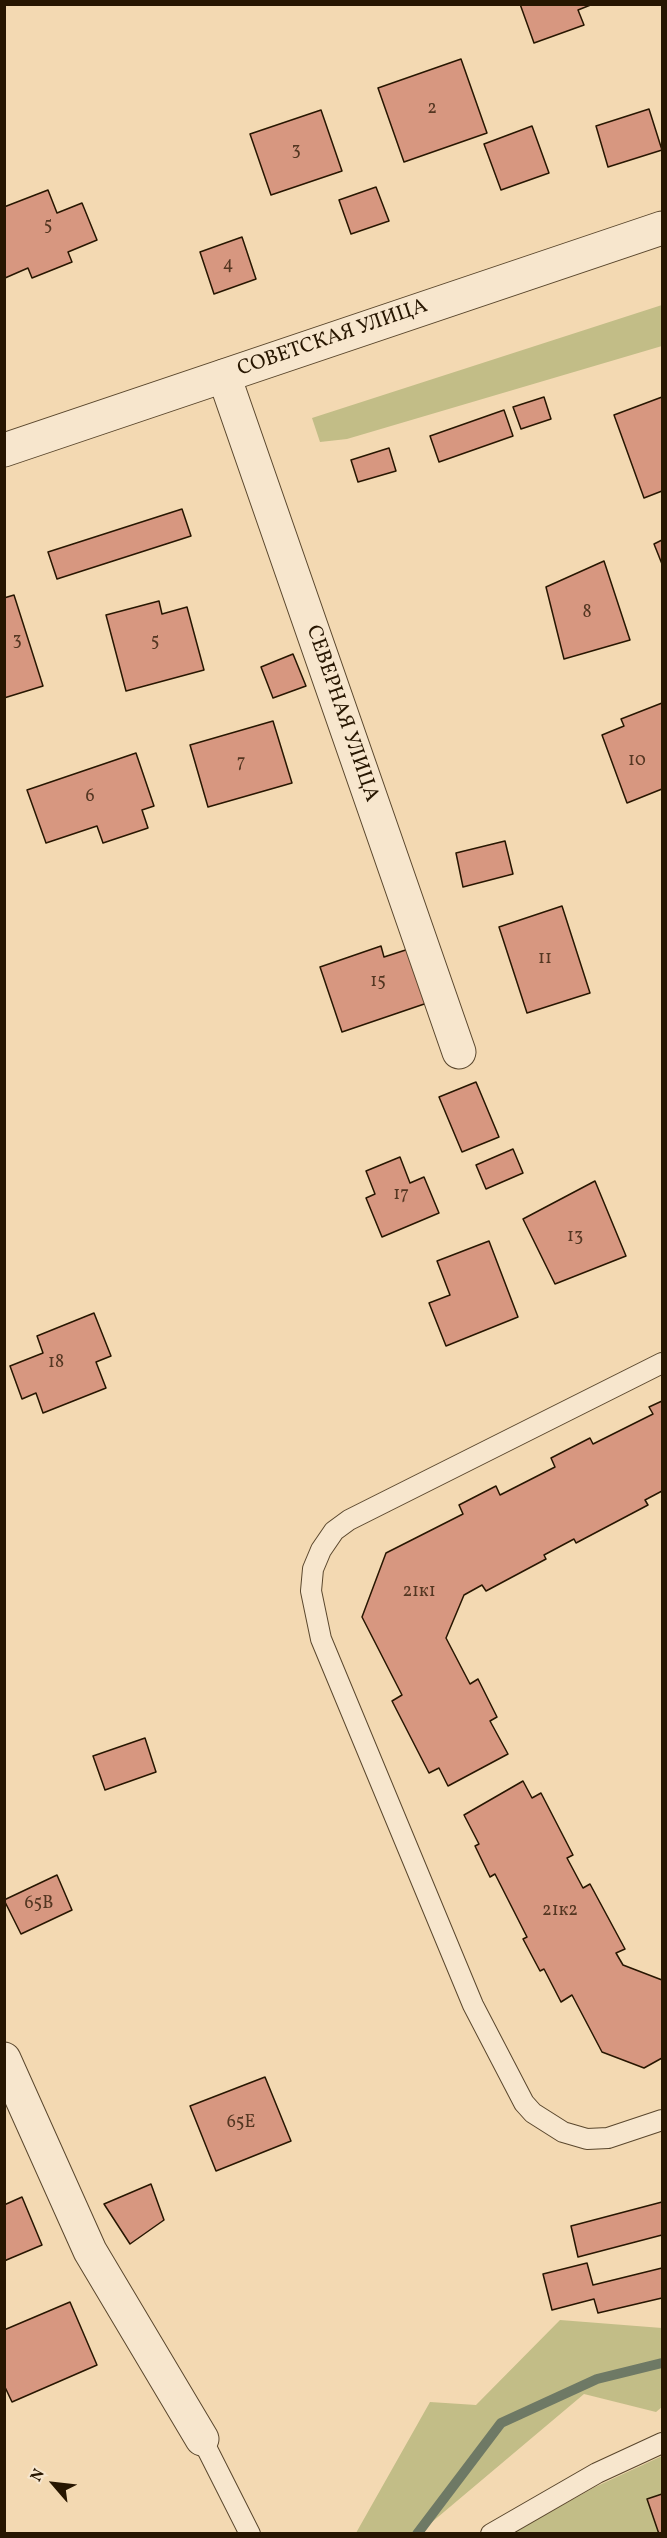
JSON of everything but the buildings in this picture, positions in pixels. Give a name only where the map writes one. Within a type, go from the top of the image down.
[{"type":"street","name":"СОВЕТСКАЯ УЛИЦА","points":[[4,450],[663,228]]},
{"type":"street","name":"СЕВЕРНАЯ УЛИЦА","points":[[224,376],[459,1052]]},
{"type":"street","points":[[7,2073],[90,2251],[202,2439]]},
{"type":"lane","points":[[663,1363],[349,1520],[334,1531],[321,1550],[313,1569],[311,1591],[321,1639],[473,2005],[524,2103],[533,2113],[563,2132],[587,2139],[608,2138],[663,2120]]},
{"type":"lane","points":[[202,2439],[250,2534]]},
{"type":"lane","points":[[491,2534],[597,2473],[663,2443]]},
{"type":"shaded area","points":[[662,305],[662,346],[347,439],[320,442],[312,418]]},
{"type":"shaded area","points":[[560,2320],[662,2328],[662,2407],[656,2412],[584,2394],[419,2533],[356,2533],[430,2402],[476,2405]]},
{"type":"shaded area","points":[[662,2456],[662,2533],[511,2534],[595,2487]]},
{"type":"waterway","points":[[417,2534],[501,2423],[597,2379],[662,2363]]}]
